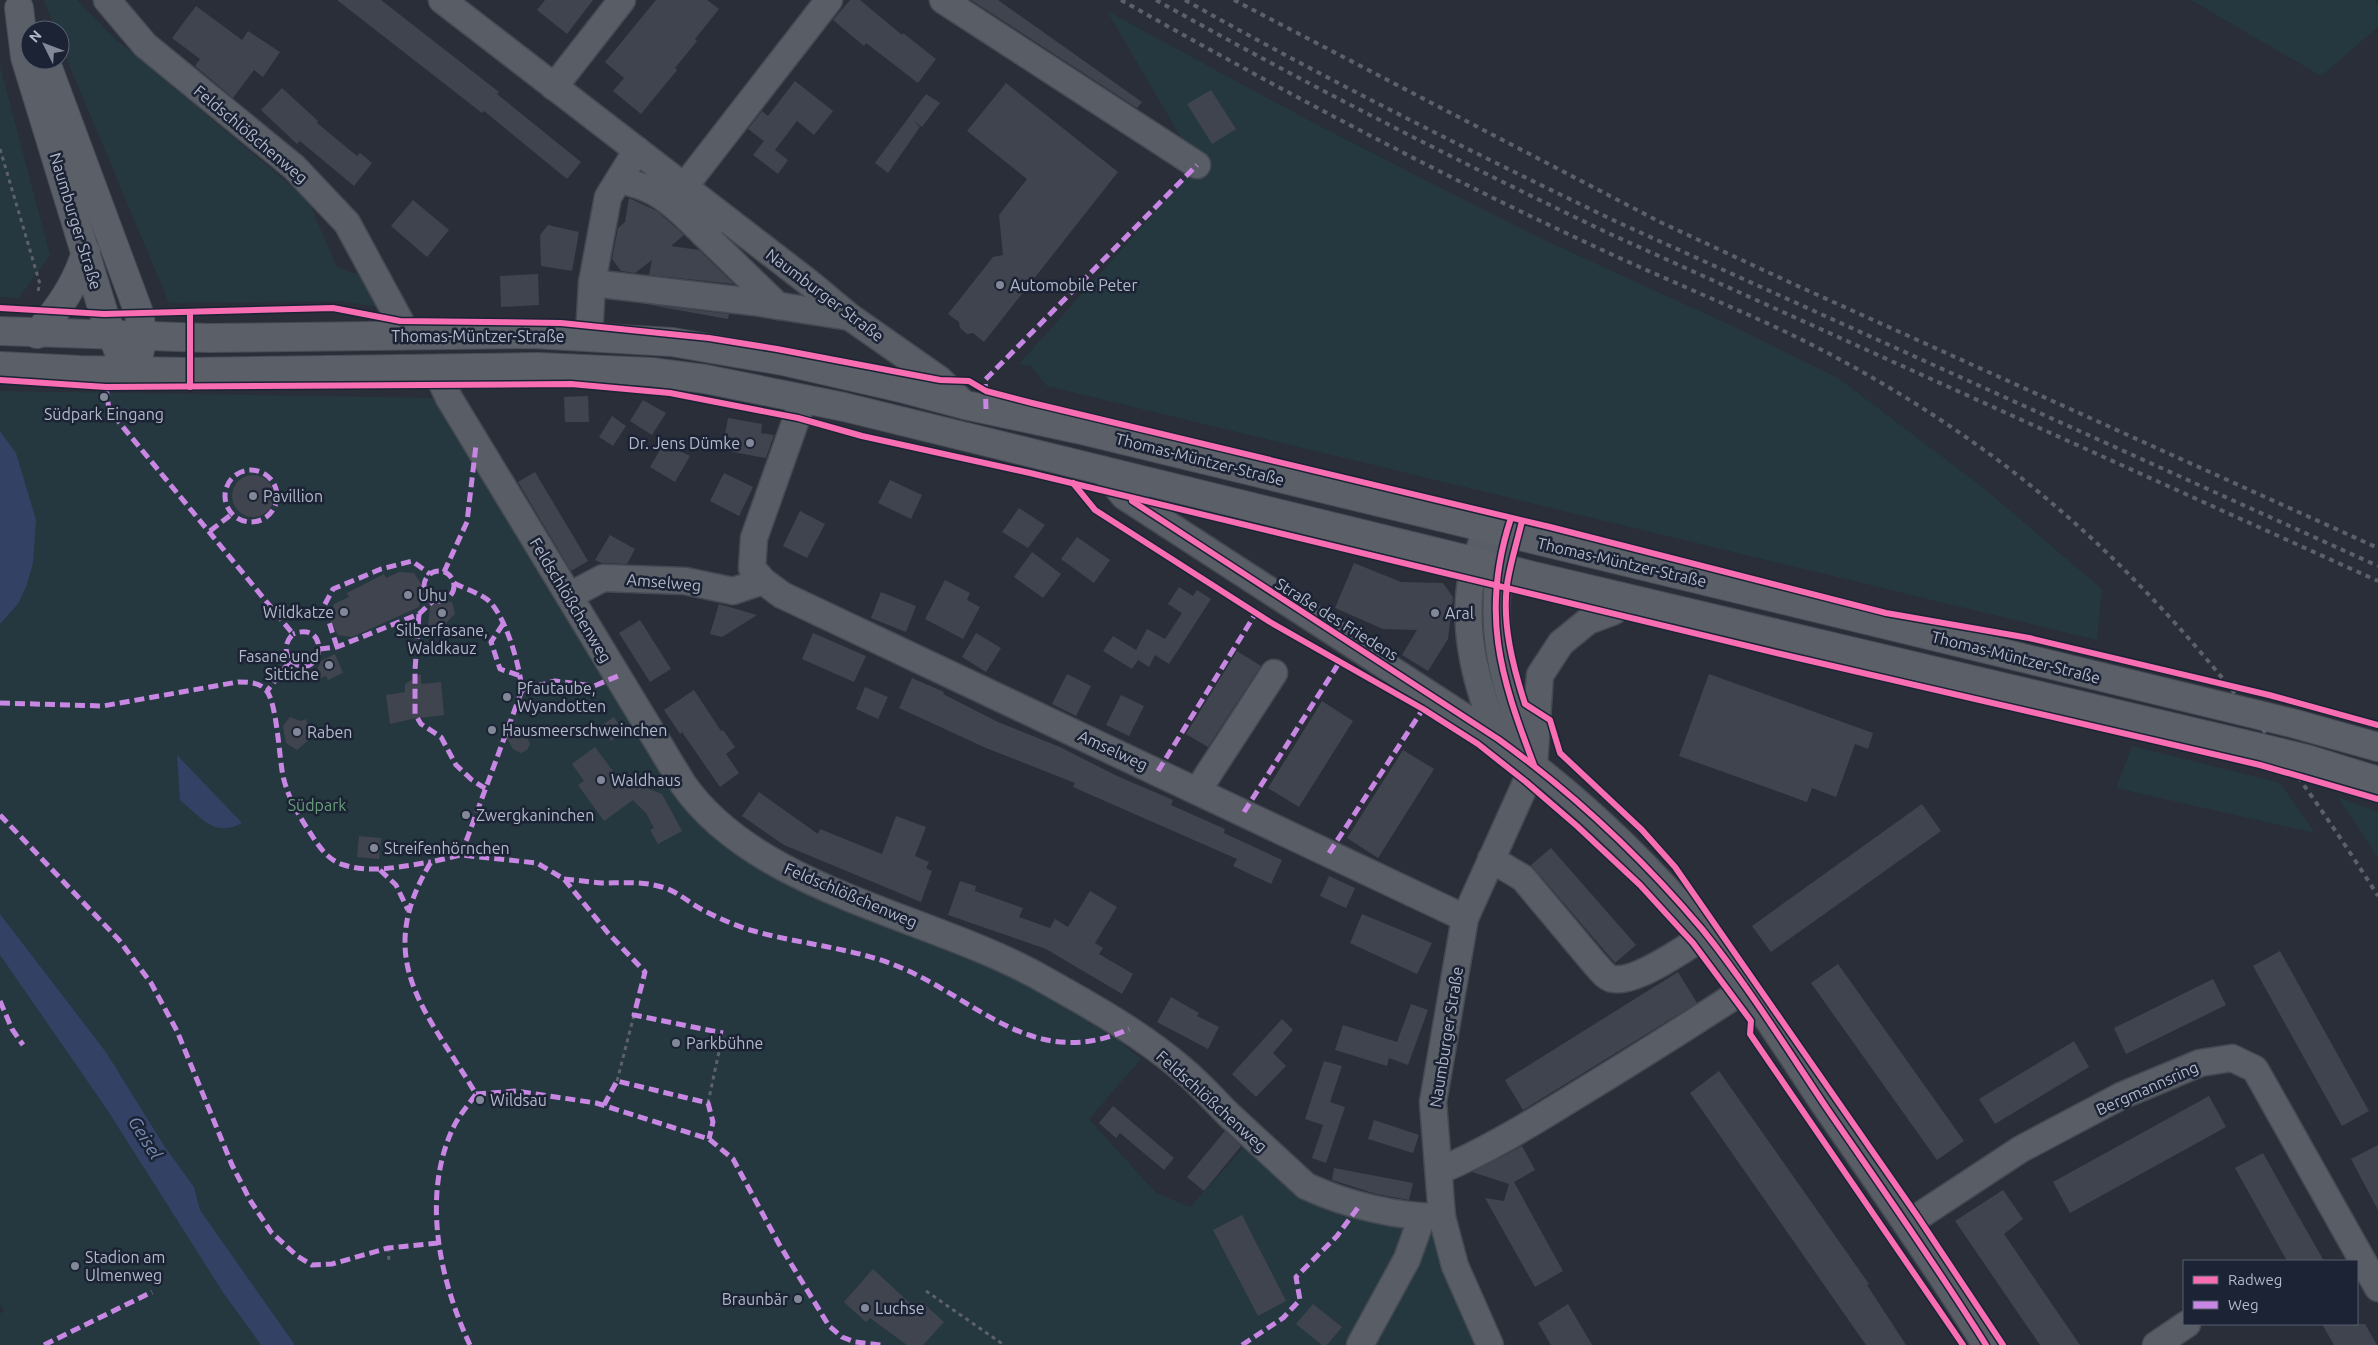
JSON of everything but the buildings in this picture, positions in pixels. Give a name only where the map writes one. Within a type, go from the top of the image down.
[{"type":"main road","name":"Naumburger Straße","points":[[22,13],[26,57],[111,336],[130,371]]},
{"type":"main road","name":"Naumburger Straße","points":[[48,70],[139,312],[143,337],[139,354],[130,371]]},
{"type":"main road","points":[[37,334],[66,298],[80,270],[86,252]]},
{"type":"main road","name":"Thomas-Müntzer-Straße","points":[[0,331],[143,337],[533,334],[589,336],[672,342],[783,361],[965,405],[1077,429],[2273,719],[2378,747]]},
{"type":"main road","name":"Thomas-Müntzer-Straße","points":[[0,366],[130,371],[538,367],[650,372],[705,379],[800,409],[852,409],[1632,599],[2307,759],[2378,781]]},
{"type":"street","name":"Feldschlößchenweg","points":[[107,0],[145,45],[294,167],[347,223],[400,321],[402,336]]},
{"type":"street","name":"Naumburger Straße","points":[[442,0],[684,187],[712,224],[808,282],[850,317],[940,380],[965,405]]},
{"type":"street","points":[[554,87],[622,0]]},
{"type":"street","points":[[684,187],[829,0]]},
{"type":"street","points":[[943,0],[1197,165]]},
{"type":"street","points":[[589,336],[592,283],[608,197],[637,150]]},
{"type":"street","points":[[619,180],[643,185],[673,204],[712,224],[778,306]]},
{"type":"street","points":[[592,283],[850,317]]},
{"type":"street","name":"Feldschlößchenweg","points":[[440,368],[442,384],[449,398],[687,790],[696,802],[733,837],[791,872],[870,906],[958,940],[1041,977],[1129,1029],[1183,1069],[1306,1186],[1327,1196],[1432,1217]]},
{"type":"street","name":"Amselweg","points":[[800,409],[773,478],[754,538],[752,568],[763,581],[782,595],[1198,790],[1465,918]]},
{"type":"street","name":"Straße des Friedens","points":[[1103,470],[1124,496],[1534,764],[1626,847],[1706,935],[1907,1224],[1986,1345]]},
{"type":"street","name":"Straße des Friedens","points":[[1496,531],[1487,564],[1469,596],[1472,652],[1478,686],[1498,739]]},
{"type":"street","name":"Straße des Friedens","points":[[1487,564],[1495,605],[1497,646],[1510,703],[1534,764]]},
{"type":"street","name":"Amselweg","points":[[568,596],[603,578],[685,581],[733,591],[763,581]]},
{"type":"street","points":[[1534,764],[1540,675],[1561,643],[1588,621],[1612,612],[1632,599]]},
{"type":"street","points":[[1198,790],[1274,673]]},
{"type":"street","name":"Naumburger Straße","points":[[1490,1345],[1432,1217],[1438,1171],[1433,1102],[1465,918],[1534,764]]},
{"type":"street","points":[[1492,859],[1523,878],[1595,964],[1607,976],[1613,979],[1637,975],[1706,935]]},
{"type":"street","points":[[1438,1171],[1461,1162],[1542,1117],[1662,1044],[1745,989]]},
{"type":"street","name":"Bergmannsring","points":[[1907,1224],[2022,1149],[2121,1096],[2200,1064],[2232,1058],[2255,1069],[2378,1288]]},
{"type":"street","points":[[1360,1345],[1407,1258],[1432,1217]]},
{"type":"street","points":[[2156,1345],[2186,1325]]},
{"type":"path","points":[[0,148],[40,284],[35,302]]},
{"type":"path","points":[[617,1080],[634,1014]]},
{"type":"path","points":[[708,1103],[724,1033]]},
{"type":"path","points":[[388,1248],[389,1261]]},
{"type":"path","points":[[926,1291],[1004,1345]]},
{"type":"green space","points":[[44,0],[77,0],[113,37],[308,200],[337,267],[361,276],[378,307],[341,301],[169,303],[70,67],[70,20],[51,20]]},
{"type":"green space","points":[[2191,0],[2374,0],[2378,4],[2378,27],[2321,76]]},
{"type":"green space","points":[[1107,11],[1323,128],[1540,238],[1741,330],[1838,378],[1981,486],[2102,589],[2097,640],[1047,386],[1031,366],[1019,364],[1197,165]]},
{"type":"green space","points":[[0,66],[50,255],[19,298],[0,297]]},
{"type":"green space","name":"Südpark","points":[[0,391],[440,398],[692,813],[732,853],[777,876],[1006,972],[1091,1017],[1141,1059],[1089,1119],[1156,1193],[1190,1207],[1247,1144],[1366,1215],[1438,1234],[1479,1345],[295,1345],[200,1210],[194,1187],[163,1144],[106,1052],[0,914],[0,624],[18,604],[16,453],[0,431]]},
{"type":"green space","points":[[2132,746],[2280,783],[2315,833],[2116,788]]},
{"type":"green space","points":[[2338,797],[2378,812],[2378,858]]},
{"type":"green space","points":[[0,955],[106,1108],[224,1294],[261,1345],[0,1345],[0,1314],[4,1311],[0,1304]]},
{"type":"water","points":[[0,431],[16,453],[36,520],[33,563],[26,587],[18,604],[0,624]]},
{"type":"water","points":[[177,755],[242,823],[232,827],[216,827],[201,819],[180,800]]},
{"type":"water","name":"Geisel","points":[[0,914],[106,1052],[163,1144],[194,1187],[200,1210],[295,1345],[261,1345],[224,1294],[106,1108],[0,955]]},
{"type":"railway","points":[[1121,0],[1298,97],[1477,190],[1598,248],[1813,345],[1894,390],[1970,440],[2053,504],[2107,553],[2207,659],[2253,716],[2296,775],[2378,896]]},
{"type":"railway","points":[[1156,0],[1380,120],[1608,233],[2378,581]]},
{"type":"railway","points":[[1185,0],[1398,114],[1615,221],[2378,566]]},
{"type":"railway","points":[[1234,0],[1660,222],[2378,548]]},
{"type":"marked path","points":[[986,409],[985,380],[1197,165]]},
{"type":"marked path","points":[[106,387],[109,410],[293,634],[288,640],[286,647],[290,661],[267,691]]},
{"type":"marked path","points":[[444,572],[467,522],[476,445]]},
{"type":"marked path","points":[[251,470],[265,474],[273,482],[277,496],[273,510],[265,518],[251,522],[237,518],[229,510],[225,496],[229,482],[237,474],[251,470]]},
{"type":"marked path","points":[[210,531],[232,514]]},
{"type":"marked path","points":[[337,647],[324,606],[333,589],[381,569],[412,561],[430,574]]},
{"type":"marked path","points":[[439,571],[445,572],[453,580],[454,586],[453,592],[445,600],[439,601],[433,600],[425,592],[424,586],[425,580],[433,572],[439,571]]},
{"type":"marked path","points":[[454,583],[483,597],[497,611],[512,645],[519,669],[522,690],[555,681],[594,686],[618,676]]},
{"type":"marked path","points":[[320,649],[337,647],[419,614],[434,600]]},
{"type":"marked path","points":[[1158,771],[1256,613]]},
{"type":"marked path","points":[[419,614],[415,670],[415,714],[421,724],[441,737],[456,765],[472,780],[486,789]]},
{"type":"marked path","points":[[503,624],[491,642],[500,669],[521,676]]},
{"type":"marked path","points":[[290,661],[301,666],[310,665],[316,659],[318,651],[318,642],[314,635],[305,632],[293,634]]},
{"type":"marked path","points":[[1244,812],[1339,663]]},
{"type":"marked path","points":[[0,703],[103,706],[238,682],[257,684],[266,690],[273,706],[283,776],[288,792],[302,820],[325,853],[339,863],[365,869],[431,862]]},
{"type":"marked path","points":[[461,855],[522,690]]},
{"type":"marked path","points":[[1329,853],[1423,709]]},
{"type":"marked path","points":[[0,815],[119,940],[151,983],[177,1031],[232,1165],[250,1200],[271,1232],[297,1256],[312,1265],[332,1264],[388,1248],[438,1243]]},
{"type":"marked path","points":[[470,1345],[459,1319],[443,1265],[436,1208],[438,1180],[444,1152],[456,1122],[476,1094],[424,1010],[413,984],[406,957],[406,928],[414,897],[431,862],[461,855],[537,863],[564,879],[608,933],[645,972],[634,1015],[723,1033]]},
{"type":"marked path","points":[[380,870],[396,885],[408,910]]},
{"type":"marked path","points":[[564,879],[602,883],[640,883],[662,887],[678,894],[707,912],[744,928],[768,935],[861,954],[897,966],[926,980],[1007,1026],[1034,1037],[1064,1042],[1095,1040],[1129,1029]]},
{"type":"marked path","points":[[0,1001],[12,1029],[23,1045]]},
{"type":"marked path","points":[[604,1105],[617,1081],[708,1103],[713,1122],[709,1139]]},
{"type":"marked path","points":[[476,1094],[516,1091],[596,1103],[709,1139],[733,1159],[779,1244],[829,1326],[842,1337],[855,1342],[881,1345]]},
{"type":"marked path","points":[[1242,1345],[1283,1318],[1300,1300],[1296,1277],[1337,1236],[1360,1205]]},
{"type":"marked path","points":[[44,1345],[152,1292]]},
{"type":"cycle path","points":[[0,308],[104,314],[333,308],[400,321],[561,323],[709,338],[940,380],[969,381],[986,391],[1032,403],[1550,527],[1886,613],[2029,638],[2269,695],[2378,725]]},
{"type":"cycle path","points":[[190,312],[190,387]]},
{"type":"cycle path","points":[[0,380],[106,387],[571,384],[670,393],[798,418],[862,436],[1030,473],[1785,655],[2260,765],[2378,799]]},
{"type":"cycle path","points":[[1073,483],[1095,510],[1270,622],[1423,709],[1478,744],[1577,826],[1640,885],[1693,943],[1751,1021],[1750,1034],[1963,1345]]},
{"type":"cycle path","points":[[1132,501],[1498,739],[1553,781],[1631,852],[1702,929],[1735,973],[1928,1256],[1986,1345]]},
{"type":"cycle path","points":[[1511,518],[1502,552],[1497,584],[1496,614],[1498,643],[1512,702],[1534,765]]},
{"type":"cycle path","points":[[1522,521],[1508,577],[1506,615],[1516,675],[1525,704],[1550,720],[1560,753],[1642,830],[1675,867],[1918,1217],[2003,1345]]},
{"type":"place","name":"Automobile Peter","points":[[1000,285]]},
{"type":"place","name":"Südpark Eingang","points":[[104,397]]},
{"type":"place","name":"Dr. Jens Dümke","points":[[750,443]]},
{"type":"place","name":"Pavillion","points":[[253,496]]},
{"type":"place","name":"Uhu","points":[[408,595]]},
{"type":"place","name":"Wildkatze","points":[[344,612]]},
{"type":"place","name":"Silberfasane, Waldkauz","points":[[442,613]]},
{"type":"place","name":"Aral","points":[[1435,613]]},
{"type":"place","name":"Fasane und Sittiche","points":[[329,665]]},
{"type":"place","name":"Pfautaube, Wyandotten","points":[[507,697]]},
{"type":"place","name":"Hausmeerschweinchen","points":[[492,730]]},
{"type":"place","name":"Raben","points":[[297,732]]},
{"type":"place","name":"Waldhaus","points":[[601,780]]},
{"type":"place","name":"Zwergkaninchen","points":[[466,815]]},
{"type":"place","name":"Streifenhörnchen","points":[[374,848]]},
{"type":"place","name":"Parkbühne","points":[[676,1043]]},
{"type":"place","name":"Wildsau","points":[[480,1100]]},
{"type":"place","name":"Stadion am Ulmenweg","points":[[75,1266]]},
{"type":"place","name":"Braunbär","points":[[798,1299]]},
{"type":"place","name":"Luchse","points":[[865,1308]]}]
